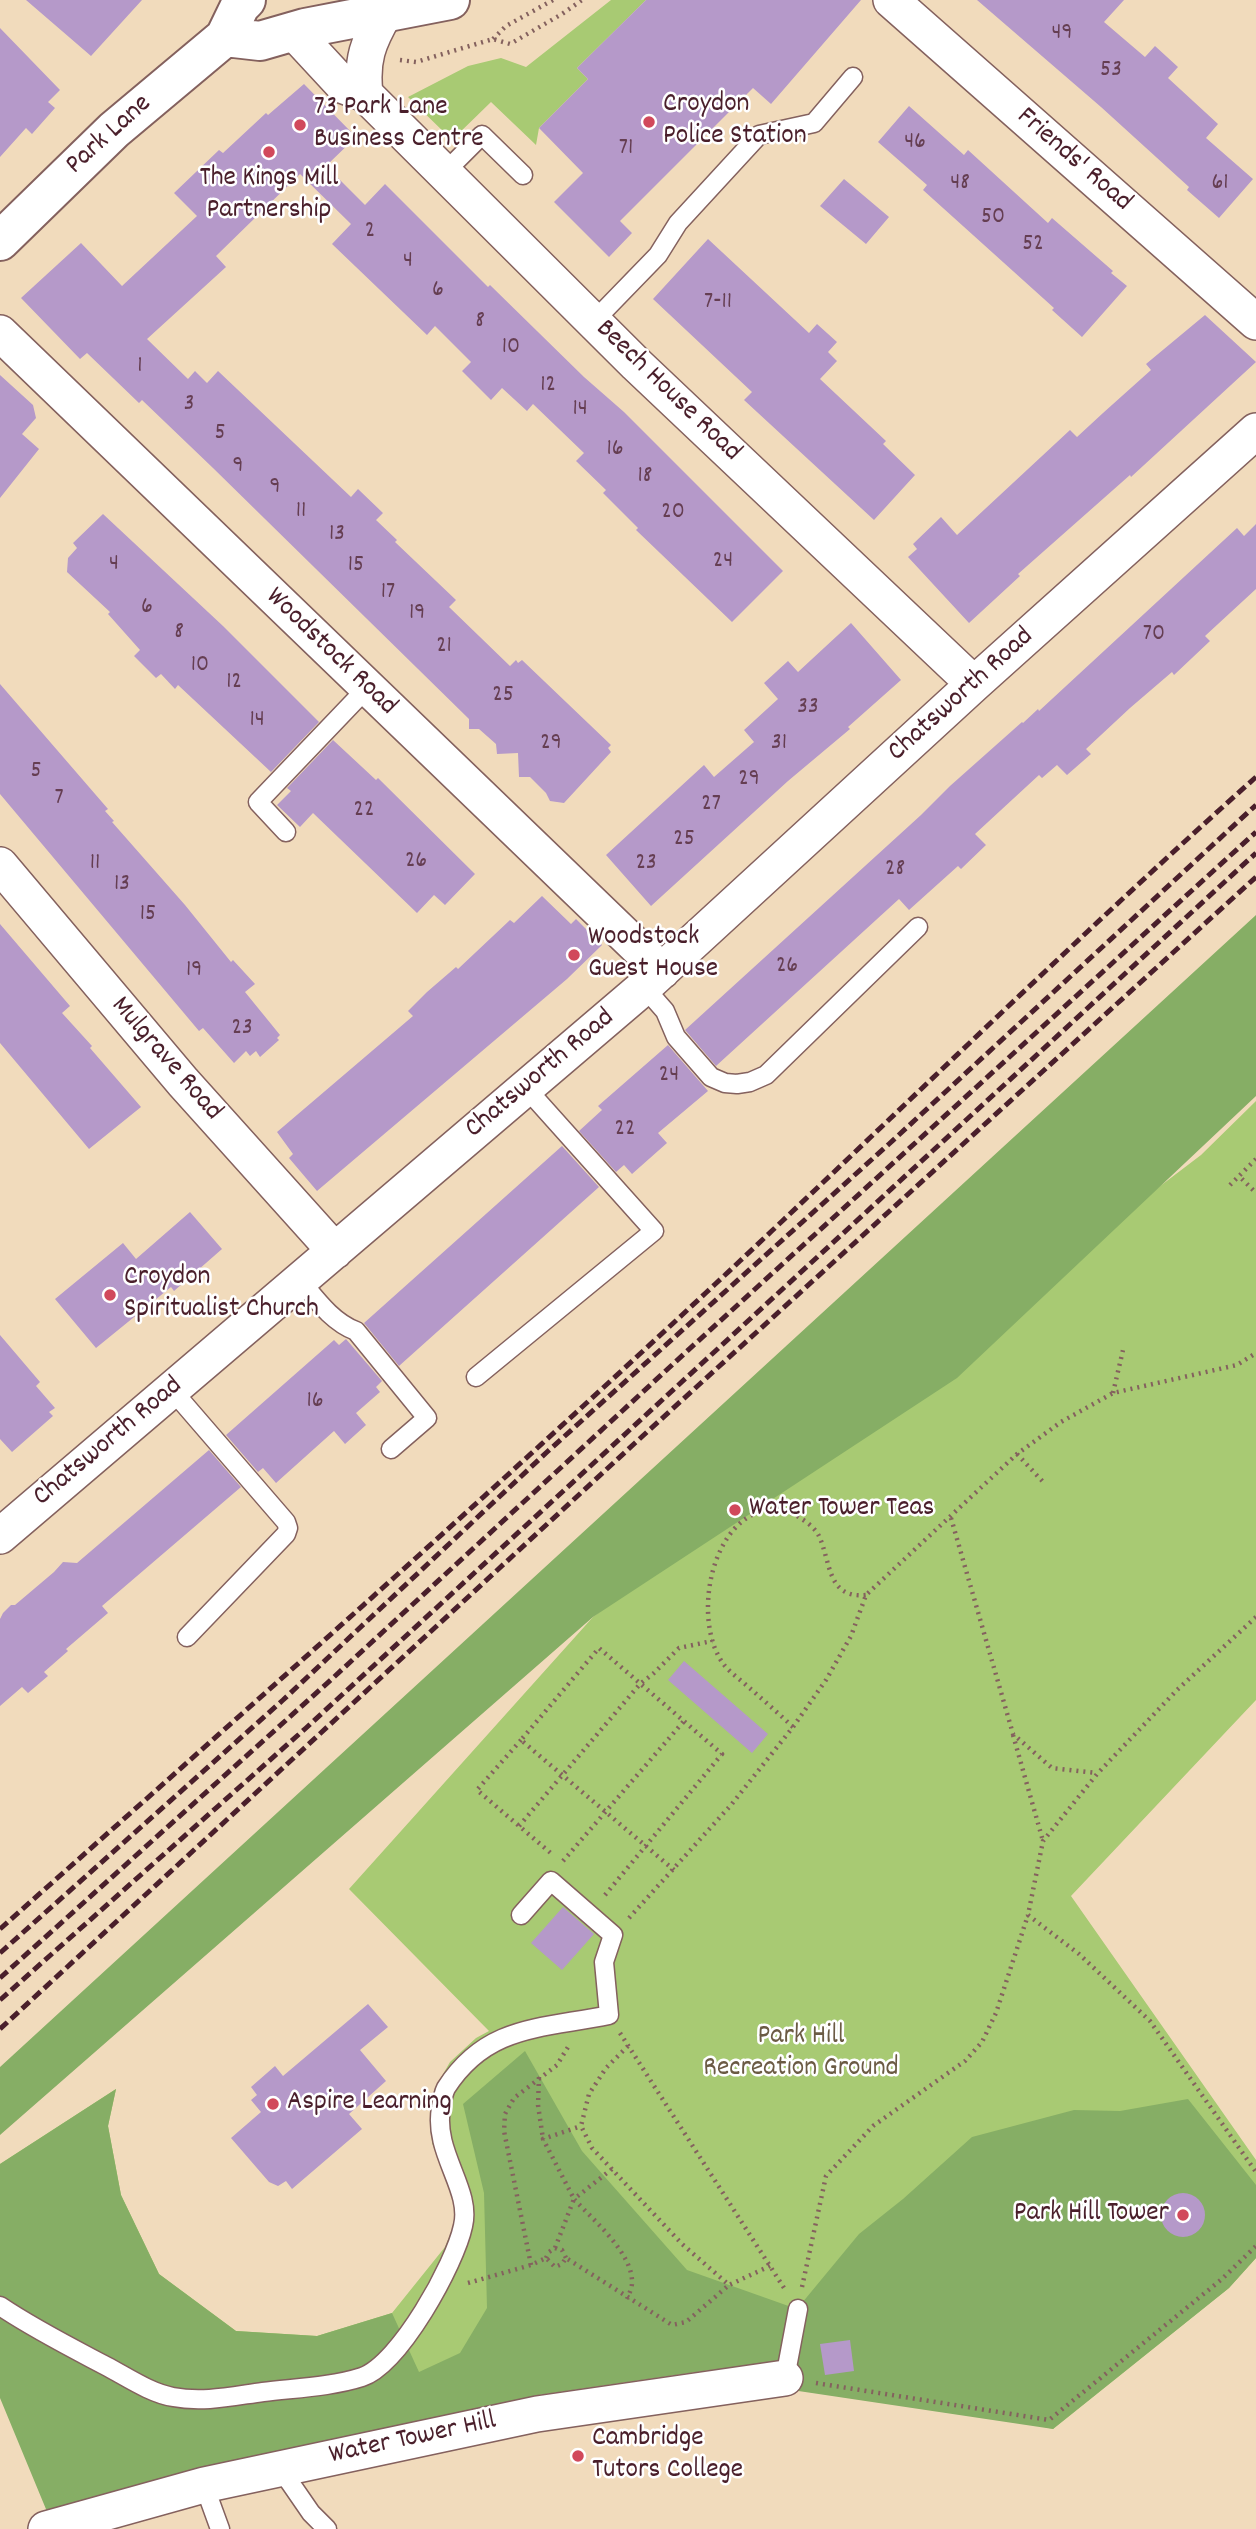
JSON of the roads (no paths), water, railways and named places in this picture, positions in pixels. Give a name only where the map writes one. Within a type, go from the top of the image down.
[{"type":"main road","name":"Park Lane","points":[[0,240],[114,130],[225,37],[240,6],[246,0]]},
{"type":"main road","points":[[225,37],[260,41],[293,31],[450,0]]},
{"type":"street","name":"Friends' Road","points":[[891,0],[1256,323]]},
{"type":"street","points":[[365,94],[363,72],[366,54],[372,36],[385,13]]},
{"type":"street","name":"Beech House Road","points":[[293,31],[344,86],[365,94],[593,322],[974,684]]},
{"type":"street","name":"Woodstock Road","points":[[0,333],[367,688],[653,979]]},
{"type":"street","name":"Chatsworth Road","points":[[4,1526],[172,1390],[653,979],[974,684],[1256,431]]},
{"type":"street","name":"Mulgrave Road","points":[[0,865],[183,1082],[335,1251]]},
{"type":"street","name":"Water Tower Hill","points":[[46,2529],[204,2485],[537,2414],[785,2378]]},
{"type":"lane","points":[[593,322],[658,255],[678,222],[759,135],[814,123],[853,77]]},
{"type":"lane","points":[[443,174],[482,135],[523,175]]},
{"type":"lane","points":[[286,832],[258,802],[367,688]]},
{"type":"lane","points":[[653,979],[677,1037],[711,1077],[725,1083],[750,1082],[766,1075],[918,927]]},
{"type":"lane","points":[[476,1377],[654,1231],[526,1087]]},
{"type":"lane","points":[[300,1280],[335,1318],[356,1331],[427,1418],[391,1449]]},
{"type":"lane","points":[[172,1390],[286,1522],[288,1528],[286,1534],[187,1637]]},
{"type":"lane","points":[[0,2306],[22,2321],[138,2383],[170,2397],[197,2400],[328,2384],[365,2376],[387,2359],[408,2336],[454,2253],[464,2223],[461,2193],[442,2144],[439,2119],[444,2092],[459,2069],[484,2048],[514,2032],[608,2015],[604,1962],[613,1935],[551,1881],[521,1915]]},
{"type":"lane","points":[[785,2378],[798,2309]]},
{"type":"lane","points":[[280,2468],[312,2513],[327,2529]]},
{"type":"lane","points":[[204,2485],[220,2529]]},
{"type":"railway","points":[[0,1929],[635,1358],[1055,962],[1256,777]]},
{"type":"railway","points":[[0,1953],[283,1700],[547,1452],[889,1144],[1256,805]]},
{"type":"railway","points":[[0,1978],[334,1677],[1256,832]]},
{"type":"railway","points":[[0,2000],[306,1728],[1256,853]]},
{"type":"railway","points":[[0,2029],[635,1443],[1256,877]]},
{"type":"place","name":"Croydon Police Station","points":[[649,122]]},
{"type":"place","name":"73 Park Lane Business Centre","points":[[300,125]]},
{"type":"place","name":"The Kings Mill Partnership","points":[[269,152]]},
{"type":"place","name":"Woodstock Guest House","points":[[574,955]]},
{"type":"place","name":"Croydon Spiritualist Church","points":[[110,1295]]},
{"type":"place","name":"Water Tower Teas","points":[[735,1510]]},
{"type":"place","name":"Aspire Learning","points":[[273,2104]]},
{"type":"place","name":"Park Hill Tower","points":[[1183,2215]]},
{"type":"place","name":"Cambridge Tutors College","points":[[578,2456]]},
{"type":"park label","name":"Park Hill Recreation Ground","points":[[801,2054]]}]
